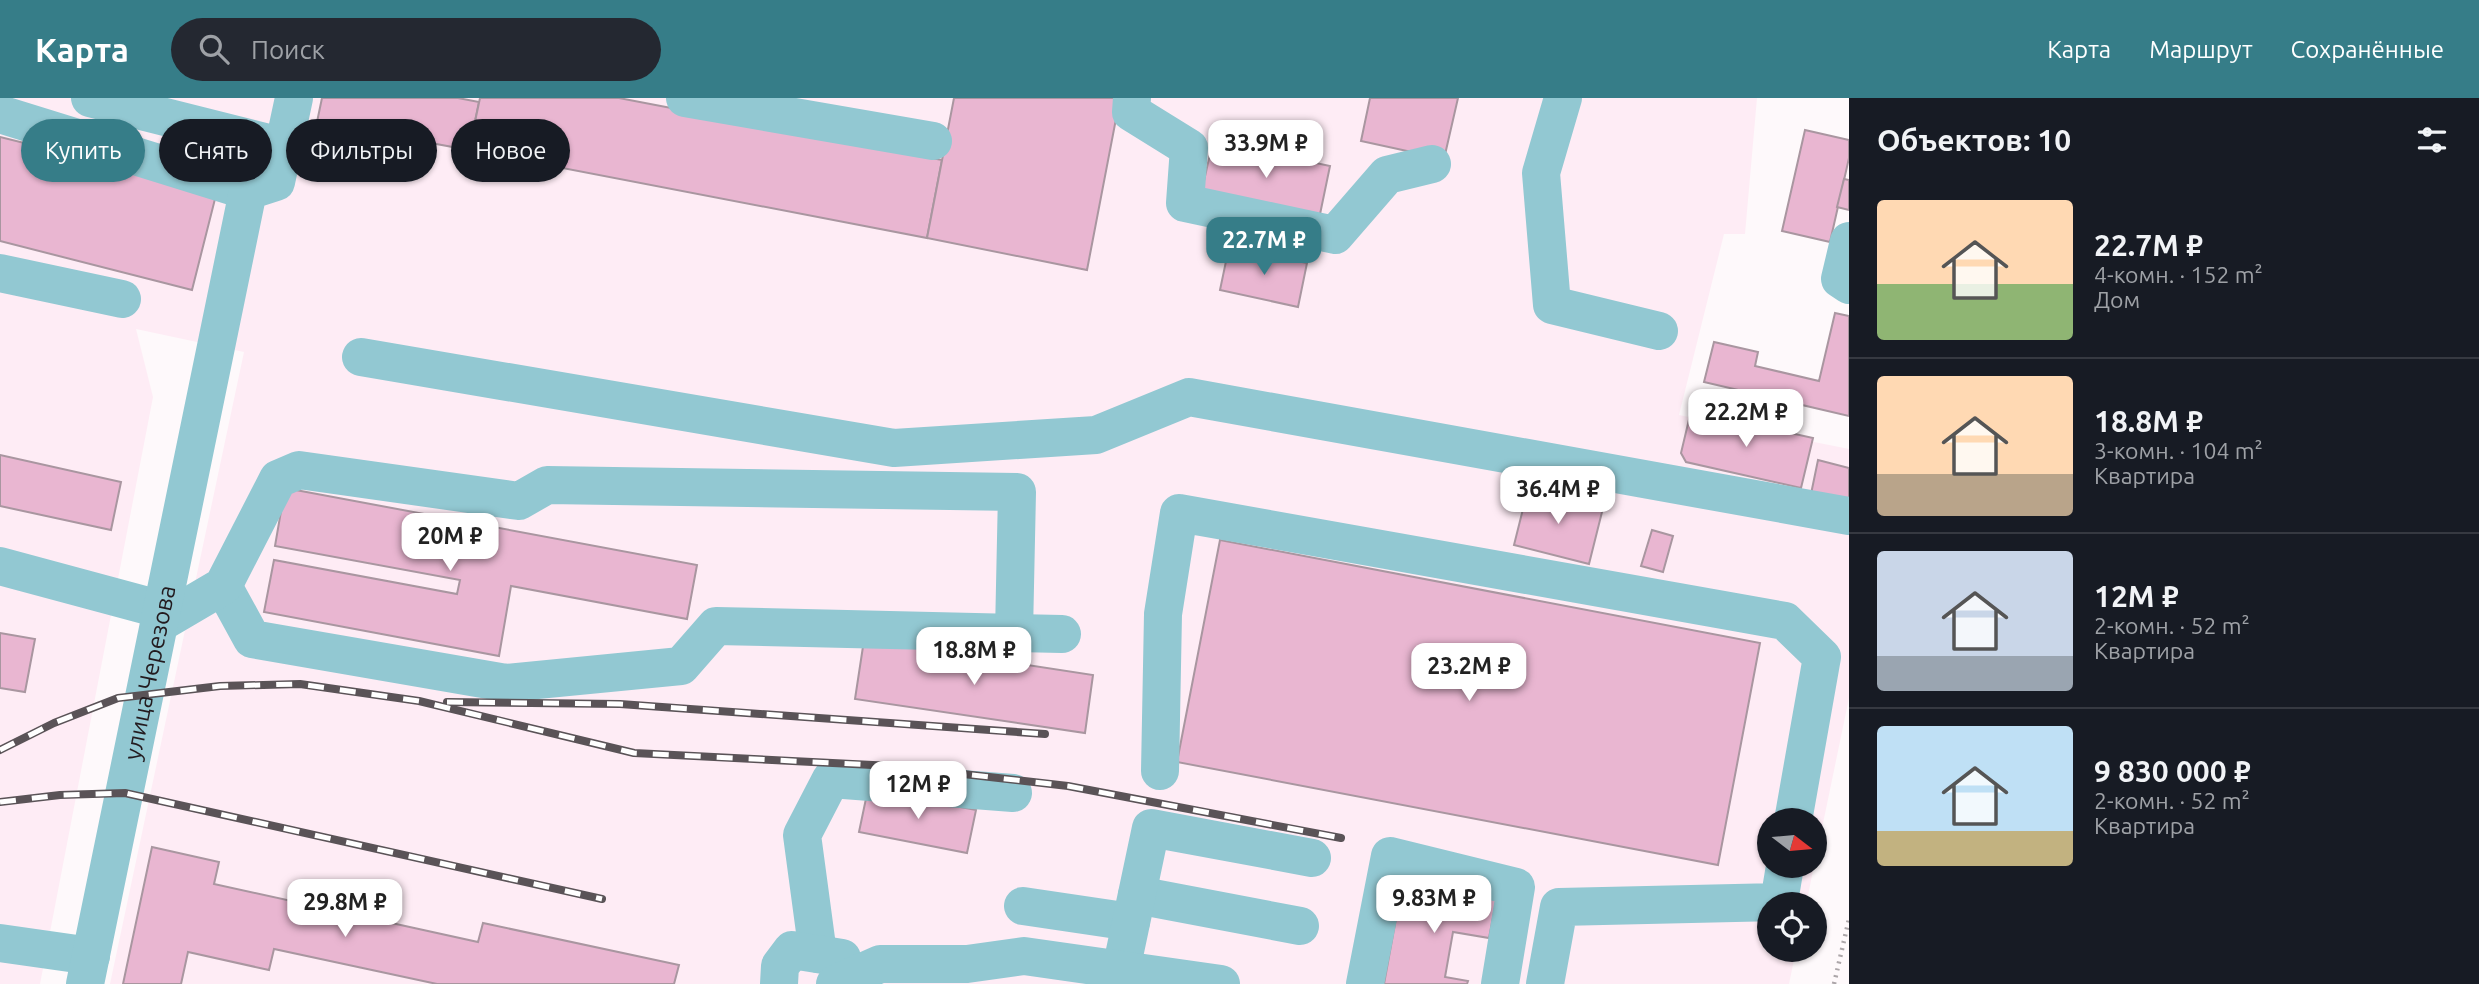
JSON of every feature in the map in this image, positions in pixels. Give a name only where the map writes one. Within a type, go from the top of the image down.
[{"type":"street","points":[[90,98],[284,147]]},
{"type":"street","points":[[0,114],[248,191],[276,182],[294,98]]},
{"type":"street","points":[[685,98],[771,105],[933,141]]},
{"type":"street","points":[[1132,98],[1131,112],[1189,148],[1185,203],[1335,235],[1387,175],[1432,164]]},
{"type":"street","points":[[1563,98],[1541,173],[1552,304],[1659,331]]},
{"type":"street","name":"улица Черезова","points":[[88,970],[248,191]]},
{"type":"street","points":[[1849,241],[1840,279],[1849,285]]},
{"type":"street","points":[[0,273],[122,299]]},
{"type":"street","points":[[361,357],[894,448],[1096,435],[1189,397],[1849,516]]},
{"type":"street","points":[[0,566],[161,617],[223,586],[278,479],[299,470],[519,501],[547,485],[1017,492],[1014,633]]},
{"type":"street","points":[[1160,771],[1163,614],[1178,513],[1785,621],[1822,657],[1795,808]]},
{"type":"street","points":[[223,586],[252,639],[506,683],[681,666],[716,626],[1062,634]]},
{"type":"street","points":[[834,976],[802,835],[831,779],[1013,793]]},
{"type":"street","points":[[1121,970],[1151,828],[1312,858]]},
{"type":"street","points":[[1365,984],[1390,856],[1516,887],[1500,984]]},
{"type":"street","points":[[1545,984],[1559,907],[1779,902],[1783,878]]},
{"type":"street","points":[[1023,906],[1134,909],[1300,926]]},
{"type":"street","points":[[0,943],[88,970]]},
{"type":"street","points":[[779,984],[780,966],[792,950],[834,976],[880,964],[964,974],[1024,956],[1221,984]]},
{"type":"path","points":[[1834,984],[1849,919]]},
{"type":"shaded area","points":[[0,98],[1757,98],[1745,234],[1724,234],[1679,415],[1849,449],[1849,698],[1826,808],[1757,808],[1757,878],[1812,878],[1809,892],[1757,892],[1757,962],[1794,962],[1789,984],[110,984],[244,352],[136,329],[153,397],[40,984],[0,984]]},
{"type":"building","points":[[322,98],[458,98],[479,102],[475,119],[451,119],[451,147],[437,144],[437,119],[318,119]]},
{"type":"building","points":[[480,98],[619,98],[942,160],[927,238],[570,169],[570,119],[476,119]]},
{"type":"building","points":[[954,98],[1120,98],[1087,270],[927,238]]},
{"type":"building","points":[[1370,98],[1458,98],[1444,159],[1361,141]]},
{"type":"building","points":[[1805,130],[1849,140],[1849,158],[1830,242],[1782,231]]},
{"type":"building","points":[[0,137],[21,142],[21,182],[145,182],[145,173],[159,177],[159,182],[181,182],[217,191],[192,290],[0,241]]},
{"type":"building","points":[[1213,141],[1330,166],[1319,219],[1201,194]]},
{"type":"building","points":[[1844,179],[1849,180],[1849,210],[1837,207]]},
{"type":"building","points":[[1229,247],[1307,263],[1298,307],[1220,290]]},
{"type":"building","points":[[1835,313],[1849,316],[1849,416],[1704,382],[1714,342],[1758,352],[1755,366],[1819,381]]},
{"type":"building","points":[[1691,411],[1813,438],[1801,488],[1686,462],[1681,453]]},
{"type":"building","points":[[0,455],[121,482],[111,530],[0,506]]},
{"type":"building","points":[[1818,460],[1849,468],[1849,502],[1811,494]]},
{"type":"building","points":[[285,488],[697,565],[687,619],[511,586],[499,656],[264,612],[274,560],[457,594],[460,580],[275,546]]},
{"type":"building","points":[[1528,489],[1603,508],[1589,564],[1514,545]]},
{"type":"building","points":[[1652,530],[1673,536],[1663,572],[1641,566]]},
{"type":"building","points":[[1220,540],[1760,643],[1718,865],[1177,762]]},
{"type":"building","points":[[0,633],[35,639],[25,692],[0,688]]},
{"type":"building","points":[[864,640],[1093,675],[1085,733],[855,699]]},
{"type":"building","points":[[868,789],[976,810],[967,853],[859,832]]},
{"type":"building","points":[[152,847],[219,862],[214,884],[478,942],[483,923],[679,965],[674,984],[437,984],[274,949],[269,970],[188,952],[181,984],[123,984]]},
{"type":"building","points":[[1462,890],[1497,897],[1489,938],[1453,932],[1445,977],[1468,981],[1467,984],[1384,984],[1401,891],[1459,903]]},
{"type":"railway","points":[[0,750],[54,723],[118,698],[220,686],[300,684],[419,701],[634,753],[893,766],[1068,786],[1341,838]]},
{"type":"railway","points":[[447,702],[620,704],[1045,734]]},
{"type":"railway","points":[[0,802],[60,795],[125,793],[602,899]]}]
